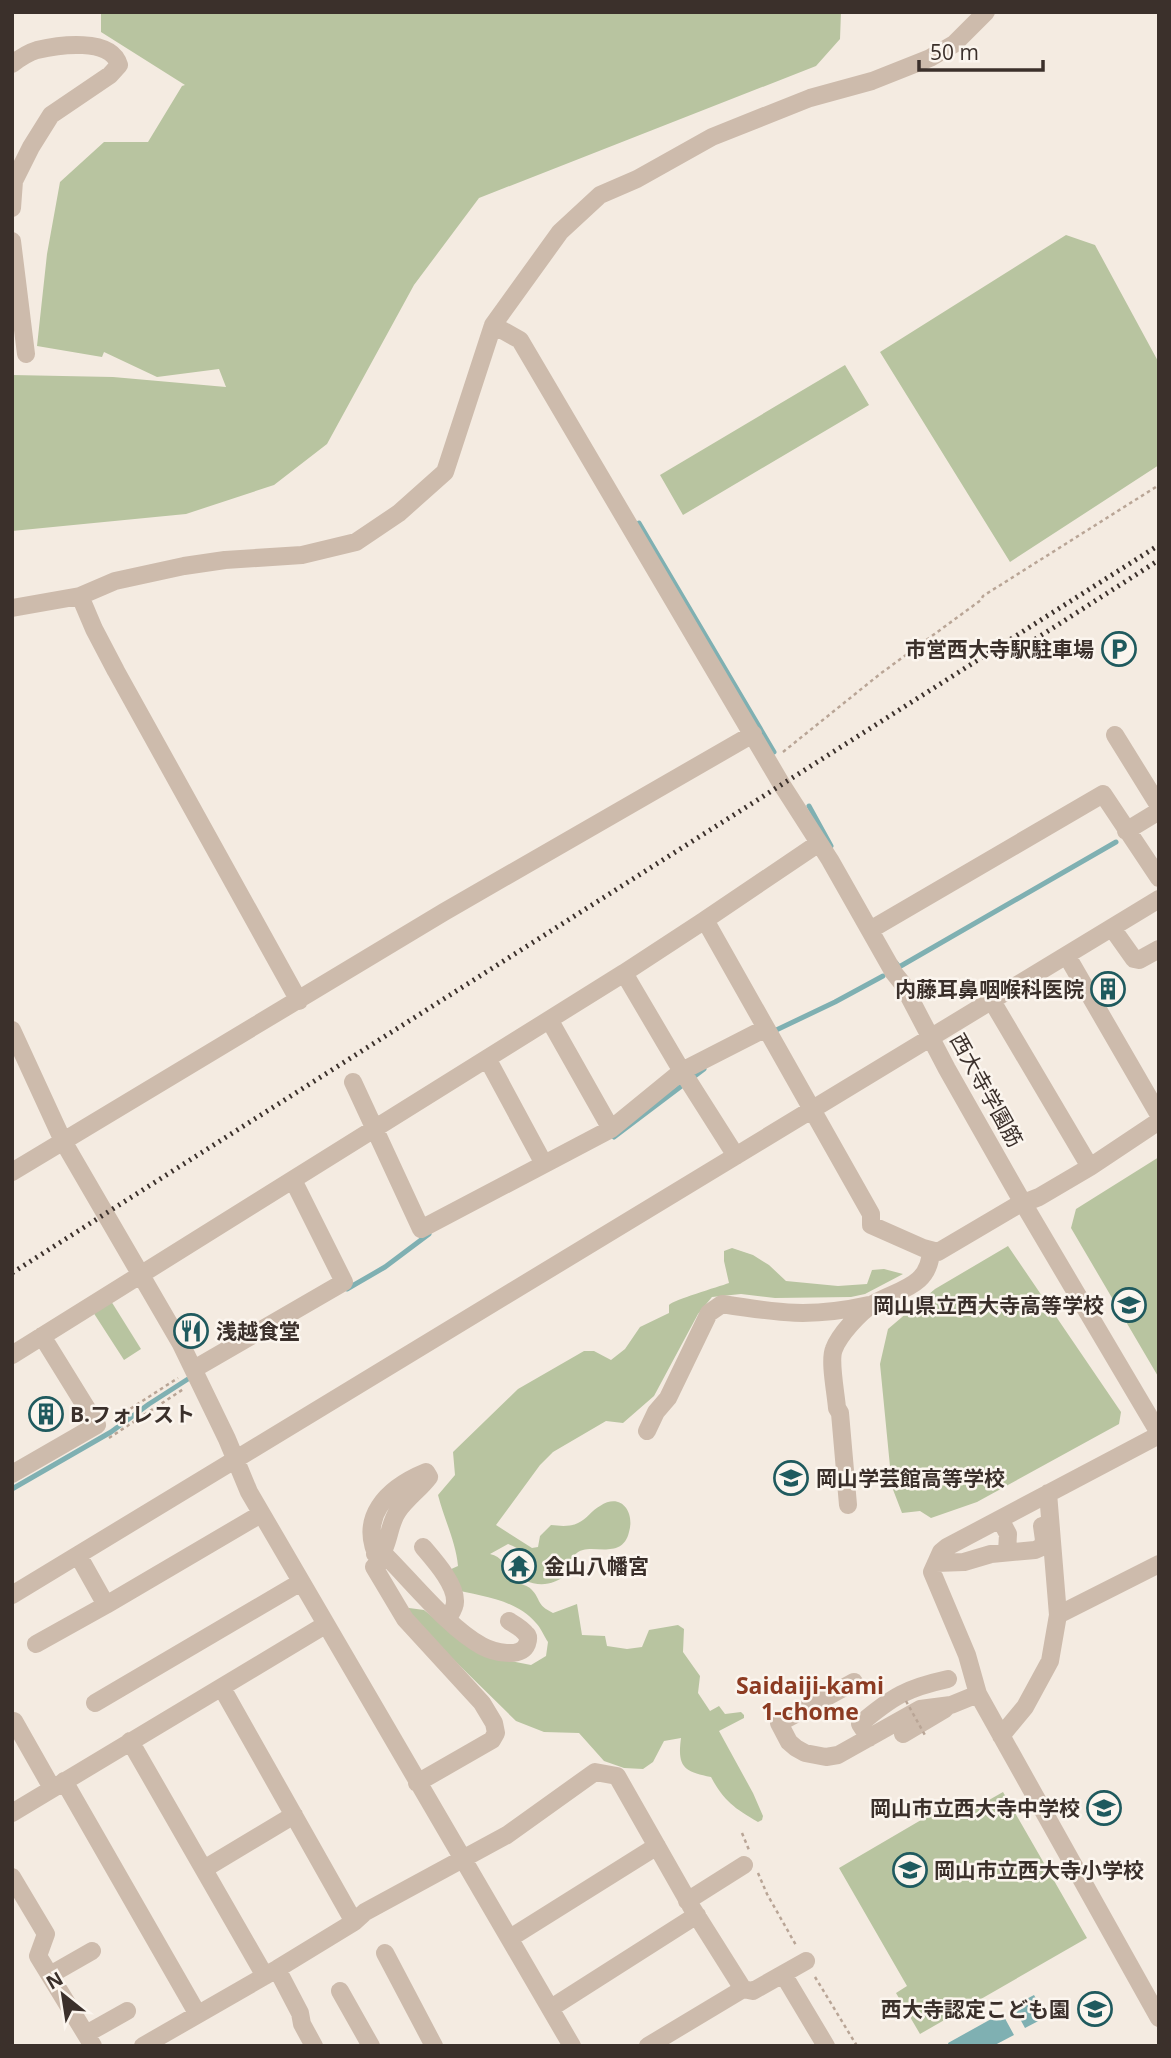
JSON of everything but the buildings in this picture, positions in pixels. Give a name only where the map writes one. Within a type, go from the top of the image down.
[{"type":"street","points":[[12,608],[80,596],[115,581],[184,566],[225,560],[302,555],[356,542],[399,513],[446,472],[493,325],[560,232],[600,195],[637,179],[712,137],[810,98],[873,81],[930,58],[954,44],[986,12]]},
{"type":"street","points":[[12,64],[36,50],[96,46],[113,53],[119,65],[110,75],[51,115],[14,181],[12,208]]},
{"type":"street","points":[[12,241],[26,354]]},
{"type":"street","name":"西大寺学園筋","points":[[493,325],[520,340],[870,930],[1023,1203],[1159,1434]]},
{"type":"street","points":[[80,596],[116,671],[299,1001]]},
{"type":"street","points":[[12,1172],[444,912],[753,734]]},
{"type":"street","points":[[1115,735],[1159,809],[1126,831]]},
{"type":"street","points":[[870,930],[1103,794],[1159,878]]},
{"type":"street","points":[[12,1355],[550,1021],[819,843]]},
{"type":"street","points":[[12,1595],[1159,899]]},
{"type":"street","points":[[705,920],[871,1214],[871,1225],[939,1252],[1090,1167],[1159,1121]]},
{"type":"street","points":[[1112,928],[1134,959],[1139,960],[1159,948]]},
{"type":"street","points":[[1067,956],[1159,1115]]},
{"type":"street","points":[[624,973],[736,1156]]},
{"type":"street","points":[[992,1001],[1090,1167]]},
{"type":"street","points":[[550,1021],[611,1129]]},
{"type":"street","points":[[12,1030],[63,1141],[194,1369],[227,1439],[234,1461],[261,1514],[572,2046]]},
{"type":"street","points":[[354,1083],[421,1230],[611,1129],[686,1076],[768,1032]]},
{"type":"street","points":[[488,1060],[544,1164]]},
{"type":"street","points":[[194,1369],[344,1282],[293,1180]]},
{"type":"street","points":[[848,1505],[833,1352],[856,1318],[872,1305],[916,1283],[931,1262],[931,1250]]},
{"type":"street","points":[[647,1431],[650,1421],[668,1398],[709,1312],[715,1307],[722,1304],[789,1314],[819,1314],[872,1305]]},
{"type":"street","points":[[12,1474],[97,1426],[42,1336]]},
{"type":"street","points":[[1159,1434],[947,1547],[941,1552],[932,1572],[967,1656],[978,1695],[1159,2018]]},
{"type":"street","points":[[936,1563],[964,1562],[983,1555],[1042,1547],[1044,1496]]},
{"type":"street","points":[[1001,1736],[1025,1707],[1050,1661],[1058,1615],[1044,1496]]},
{"type":"street","points":[[36,1644],[261,1514]]},
{"type":"street","points":[[1000,1520],[1008,1534],[1007,1552]]},
{"type":"street","points":[[423,1547],[444,1573],[454,1596],[456,1605],[448,1618]]},
{"type":"street","points":[[78,1555],[106,1605]]},
{"type":"street","points":[[417,1783],[476,1751],[492,1740],[496,1733],[494,1723],[482,1703],[405,1619],[374,1567],[377,1558],[386,1556],[448,1618],[484,1647],[510,1653],[526,1647],[527,1634],[509,1620]]},
{"type":"street","points":[[1058,1615],[1159,1564]]},
{"type":"street","points":[[95,1703],[301,1582]]},
{"type":"street","points":[[12,1813],[326,1625]]},
{"type":"street","points":[[869,1738],[860,1724],[887,1701],[916,1686],[948,1679]]},
{"type":"street","points":[[854,1682],[779,1723],[792,1745],[814,1756],[838,1755],[920,1709],[951,1705]]},
{"type":"street","points":[[222,1688],[354,1922]]},
{"type":"street","points":[[904,1734],[951,1705],[978,1695]]},
{"type":"street","points":[[12,1722],[14,1721],[58,1785],[197,2013]]},
{"type":"street","points":[[130,1741],[204,1869],[300,2013],[302,2024],[314,2046]]},
{"type":"street","points":[[143,2046],[354,1922],[365,1912],[507,1835],[595,1772],[617,1776],[692,1908],[743,1989]]},
{"type":"street","points":[[204,1869],[294,1815]]},
{"type":"street","points":[[509,1938],[657,1846]]},
{"type":"street","points":[[551,2008],[751,1864]]},
{"type":"street","points":[[12,1877],[46,1934],[38,1956],[89,2040],[127,2011]]},
{"type":"street","points":[[50,1975],[92,1951]]},
{"type":"street","points":[[385,1953],[434,2046]]},
{"type":"street","points":[[648,2046],[743,1989],[753,1991],[806,1961]]},
{"type":"street","points":[[783,1974],[826,2046]]},
{"type":"street","points":[[340,1991],[371,2046]]},
{"type":"path","points":[[770,763],[837,707],[983,596],[1159,485]]},
{"type":"path","points":[[97,1426],[109,1423],[163,1386],[194,1369]]},
{"type":"path","points":[[906,1701],[926,1737]]},
{"type":"path","points":[[742,1833],[751,1864],[766,1894],[857,2046]]},
{"type":"green space","points":[[101,12],[841,12],[840,39],[816,66],[479,198],[414,285],[327,444],[274,485],[186,514],[12,531],[12,375],[113,377],[226,387],[219,369],[157,377],[104,352],[102,357],[37,346],[47,254],[60,182],[104,142],[148,142],[185,85],[101,32]]},
{"type":"green space","points":[[1066,235],[1095,245],[1159,363],[1159,465],[1010,562],[880,352]]},
{"type":"green space","points":[[845,365],[869,405],[683,515],[660,475]]},
{"type":"green space","name":"岡山県立西大寺高等学校","points":[[1159,1157],[1159,1378],[1071,1228],[1076,1209]]},
{"type":"green space","points":[[1008,1246],[1121,1412],[1119,1424],[977,1502],[931,1518],[920,1511],[902,1513],[892,1487],[880,1364],[888,1329],[935,1289]]},
{"type":"green space","points":[[732,1248],[753,1255],[786,1281],[838,1286],[867,1284],[872,1270],[884,1269],[903,1274],[865,1294],[851,1297],[775,1298],[741,1294],[712,1297],[698,1314],[654,1396],[623,1423],[606,1421],[553,1452],[540,1465],[496,1525],[532,1548],[538,1547],[540,1536],[551,1525],[575,1524],[600,1506],[614,1501],[625,1506],[628,1511],[630,1525],[626,1540],[615,1548],[580,1551],[567,1565],[569,1574],[547,1584],[524,1580],[526,1574],[534,1571],[530,1562],[517,1548],[508,1544],[490,1554],[503,1562],[516,1581],[530,1588],[547,1610],[553,1613],[577,1604],[582,1635],[605,1636],[607,1646],[627,1649],[642,1647],[649,1630],[678,1625],[684,1629],[683,1652],[700,1676],[698,1693],[710,1711],[719,1706],[725,1714],[741,1712],[744,1715],[744,1718],[719,1731],[763,1816],[758,1822],[730,1803],[711,1777],[694,1773],[684,1766],[680,1756],[681,1738],[664,1741],[653,1762],[643,1769],[624,1768],[604,1761],[579,1733],[544,1732],[516,1721],[409,1616],[409,1608],[424,1610],[444,1626],[505,1660],[531,1665],[546,1656],[548,1642],[528,1615],[497,1600],[452,1589],[449,1570],[458,1566],[457,1557],[438,1495],[455,1475],[453,1452],[518,1389],[584,1351],[594,1351],[611,1360],[625,1349],[640,1327],[669,1313],[669,1305],[672,1303],[729,1283],[724,1251]]},
{"type":"green space","points":[[111,1301],[141,1349],[124,1360],[93,1312]]},
{"type":"green space","points":[[1003,1792],[1087,1938],[920,2034],[896,1993],[907,1986],[839,1868],[945,1806],[954,1820]]},
{"type":"water","points":[[1034,1995],[1046,2017],[1025,2028],[1013,2006]]},
{"type":"water","points":[[1002,2013],[1014,2035],[993,2046],[949,2046],[948,2043]]},
{"type":"waterway","points":[[639,523],[774,752]]},
{"type":"waterway","points":[[809,806],[831,846]]},
{"type":"waterway","points":[[896,963],[899,967],[1116,842]]},
{"type":"waterway","points":[[770,1033],[883,976]]},
{"type":"waterway","points":[[614,1137],[704,1069]]},
{"type":"waterway","points":[[347,1289],[385,1267],[429,1234]]},
{"type":"waterway","points":[[12,1489],[111,1432],[188,1379]]},
{"type":"railway","points":[[12,1273],[1159,545]]},
{"type":"railway","points":[[1004,655],[1034,640],[1159,560]]},
{"type":"place","name":"市営西大寺駅駐車場","points":[[1119,649]]},
{"type":"place","name":"内藤耳鼻咽喉科医院","points":[[1108,989]]},
{"type":"place","name":"岡山県立西大寺高等学校","points":[[1129,1305]]},
{"type":"place","name":"浅越食堂","points":[[191,1331]]},
{"type":"place","name":"B.フォレスト","points":[[46,1414]]},
{"type":"place","name":"岡山学芸館高等学校","points":[[791,1478]]},
{"type":"place","name":"金山八幡宮","points":[[519,1566]]},
{"type":"place","name":"岡山市立西大寺中学校","points":[[1104,1808]]},
{"type":"place","name":"岡山市立西大寺小学校","points":[[910,1870]]},
{"type":"place","name":"西大寺認定こども園","points":[[1095,2009]]},
{"type":"district","name":"Saidaiji-kami 1-chome","points":[[810,1698]]}]
